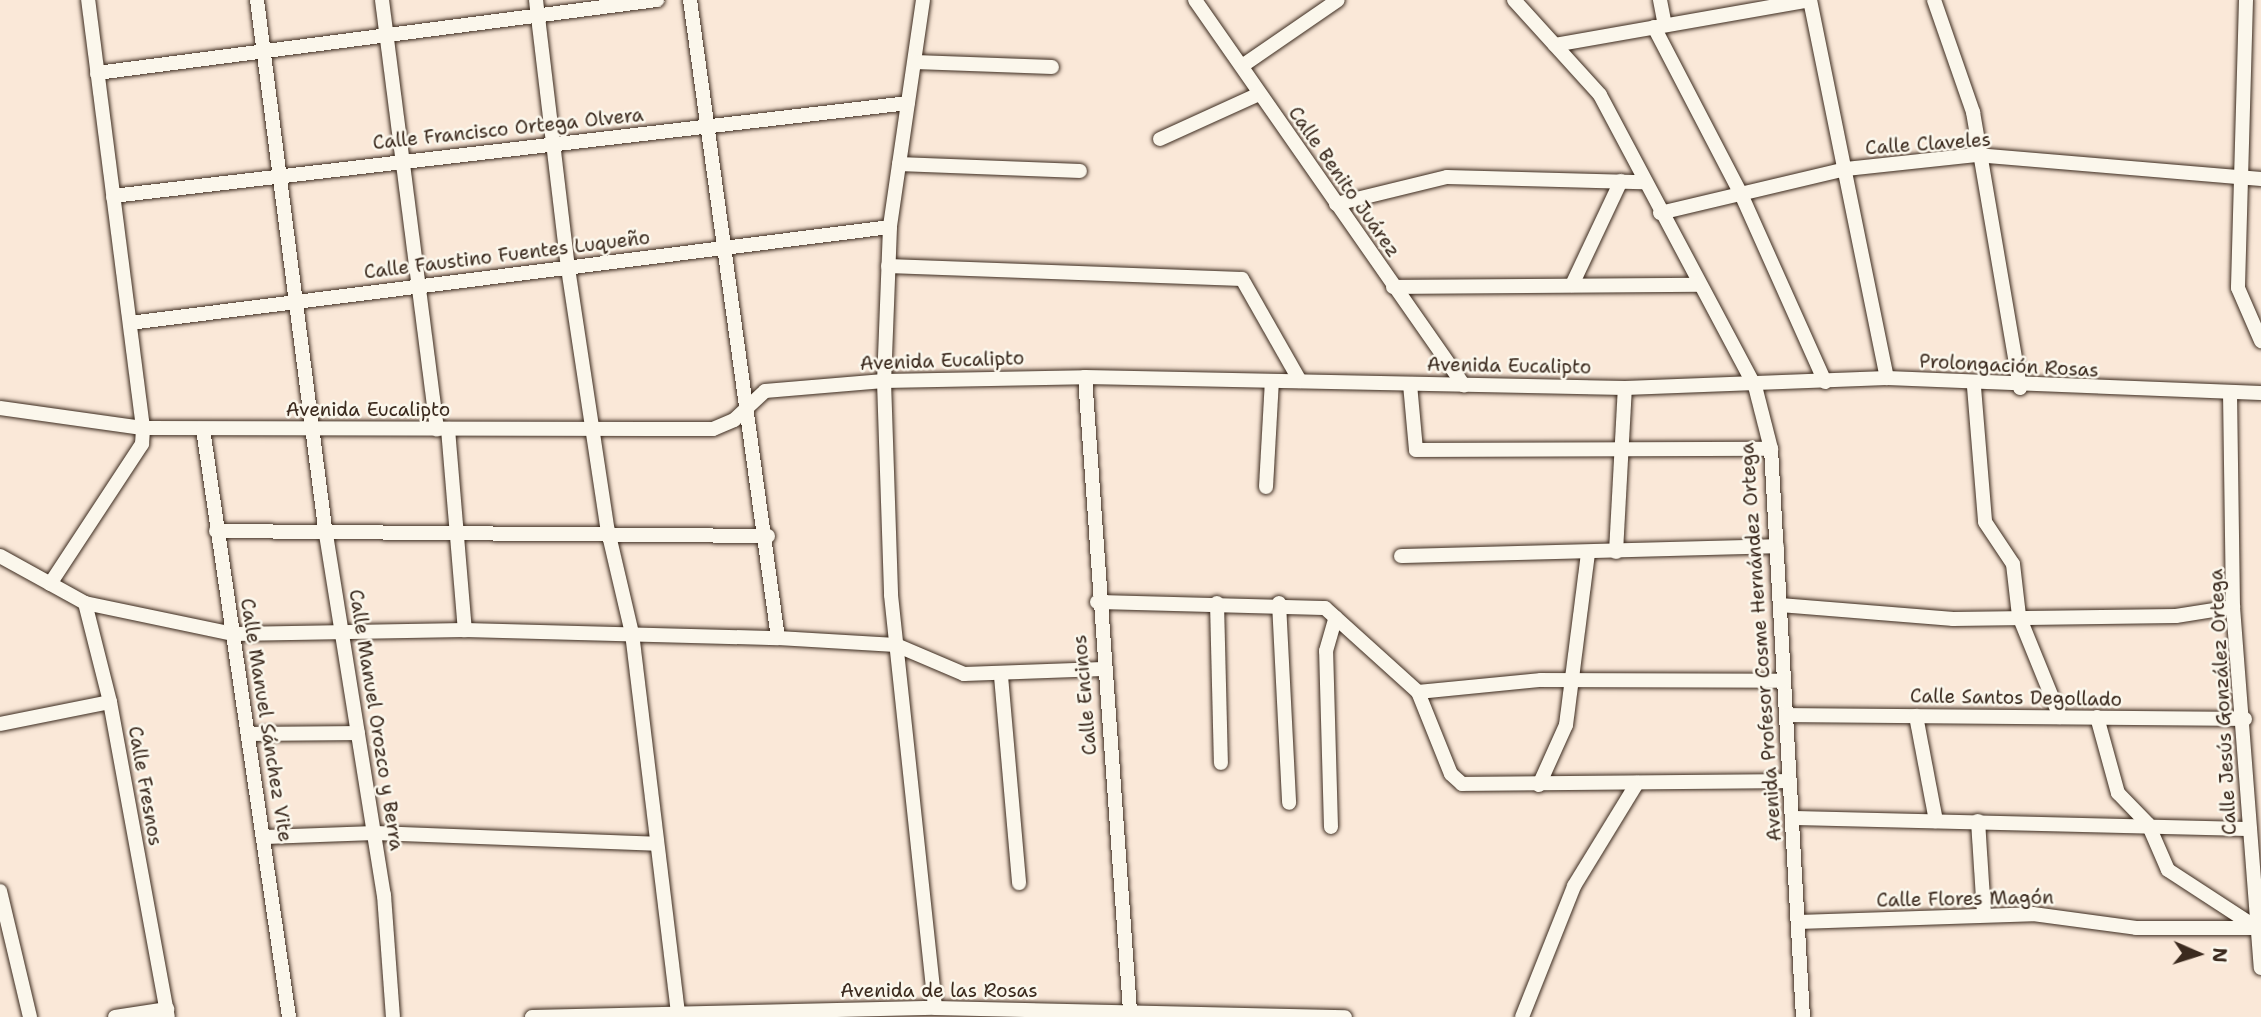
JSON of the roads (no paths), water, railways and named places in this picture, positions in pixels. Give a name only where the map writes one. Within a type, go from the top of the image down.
[{"type":"street","points":[[50,584],[142,444],[143,428],[88,0]]},
{"type":"street","name":"Calle Manuel Orozco y Berra","points":[[257,0],[325,528],[374,833],[393,1017]]},
{"type":"street","points":[[382,0],[418,286],[456,529],[465,630]]},
{"type":"street","points":[[97,73],[386,34],[536,7],[657,0]]},
{"type":"street","points":[[690,0],[768,536],[778,638]]},
{"type":"street","points":[[923,0],[890,227],[884,381],[896,645],[934,1008]]},
{"type":"street","name":"Calle Benito Juárez","points":[[1195,0],[1464,385]]},
{"type":"street","points":[[1242,66],[1338,0]]},
{"type":"street","name":"Avenida Profesor Cosme Hernández Ortega","points":[[1514,0],[1600,95],[1697,285],[1755,386],[1771,449],[1803,1017]]},
{"type":"street","points":[[1660,0],[1660,26],[1741,194],[1825,382]]},
{"type":"street","points":[[1555,45],[1810,0],[1887,378]]},
{"type":"street","points":[[1934,0],[1973,113],[1976,155],[2020,388]]},
{"type":"street","points":[[2246,0],[2245,178],[2238,288],[2261,341]]},
{"type":"street","points":[[536,7],[568,268],[608,531],[632,633],[678,1012]]},
{"type":"street","points":[[915,62],[1052,67]]},
{"type":"street","points":[[1160,139],[1259,94]]},
{"type":"street","name":"Calle Francisco Ortega Olvera","points":[[113,196],[280,174],[908,103]]},
{"type":"street","name":"Calle Claveles","points":[[1660,213],[1846,169],[1976,155],[2261,179]]},
{"type":"street","points":[[899,164],[1080,171]]},
{"type":"street","points":[[1336,204],[1447,177],[1643,181]]},
{"type":"street","points":[[1572,285],[1621,181]]},
{"type":"street","name":"Calle Faustino Fuentes Luqueño","points":[[130,323],[568,268],[726,245],[890,227]]},
{"type":"street","points":[[888,266],[1242,279],[1300,381]]},
{"type":"street","points":[[1393,287],[1697,285]]},
{"type":"street","name":"Avenida Eucalipto","points":[[0,408],[143,428],[713,429],[784,386],[884,381],[1085,376],[1625,388],[1755,386]]},
{"type":"street","name":"Calle Encinos","points":[[1085,376],[1097,602],[1130,1011]]},
{"type":"street","name":"Prolongación Rosas","points":[[1755,386],[1887,378],[1974,387],[2261,393]]},
{"type":"street","points":[[1266,487],[1272,381]]},
{"type":"street","points":[[1410,384],[1416,450],[1771,449]]},
{"type":"street","points":[[1974,387],[1979,502],[1984,522],[2013,564],[2019,616],[2060,717]]},
{"type":"street","points":[[1616,552],[1624,449],[1625,388]]},
{"type":"street","name":"Calle Jesús González Ortega","points":[[2230,392],[2233,607],[2245,719],[2261,968]]},
{"type":"street","name":"Calle Manuel Sánchez Vite","points":[[203,429],[216,531],[251,734],[289,1017]]},
{"type":"street","points":[[216,531],[456,529],[768,536]]},
{"type":"street","points":[[1401,556],[1777,546]]},
{"type":"street","points":[[1539,785],[1566,725],[1568,683],[1588,552]]},
{"type":"street","points":[[0,556],[85,603],[234,634],[465,630],[778,638],[896,645],[964,674],[1001,676],[1103,669]]},
{"type":"street","points":[[1097,602],[1279,603],[1325,608],[1399,682],[1418,692],[1541,680],[1568,683],[1784,681]]},
{"type":"street","name":"Calle Fresnos","points":[[85,603],[110,702],[167,1013]]},
{"type":"street","points":[[1217,603],[1221,762]]},
{"type":"street","points":[[1279,603],[1289,803]]},
{"type":"street","points":[[1780,605],[1953,619],[2019,616],[2176,616],[2233,607]]},
{"type":"street","points":[[1331,827],[1326,651],[1336,617]]},
{"type":"street","points":[[1001,676],[1019,883]]},
{"type":"street","points":[[1418,692],[1451,774],[1462,783],[1539,785],[1790,781]]},
{"type":"street","points":[[0,724],[110,702]]},
{"type":"street","name":"Calle Santos Degollado","points":[[1786,715],[2245,719]]},
{"type":"street","points":[[1916,716],[1936,821]]},
{"type":"street","points":[[2096,718],[2118,793],[2148,824],[2168,870],[2257,928]]},
{"type":"street","points":[[251,734],[358,733]]},
{"type":"street","points":[[1522,1017],[1574,886],[1637,783]]},
{"type":"street","points":[[1792,818],[2148,824],[2250,829]]},
{"type":"street","points":[[1978,821],[1984,915]]},
{"type":"street","points":[[265,837],[374,833],[656,844]]},
{"type":"street","points":[[0,891],[30,1017]]},
{"type":"street","name":"Calle Flores Magón","points":[[1798,922],[2033,914],[2136,928],[2257,928]]},
{"type":"street","name":"Avenida de las Rosas","points":[[532,1017],[678,1012],[807,1014],[934,1008],[1090,1014],[1130,1011],[1340,1016]]},
{"type":"street","points":[[115,1017],[167,1013]]}]
